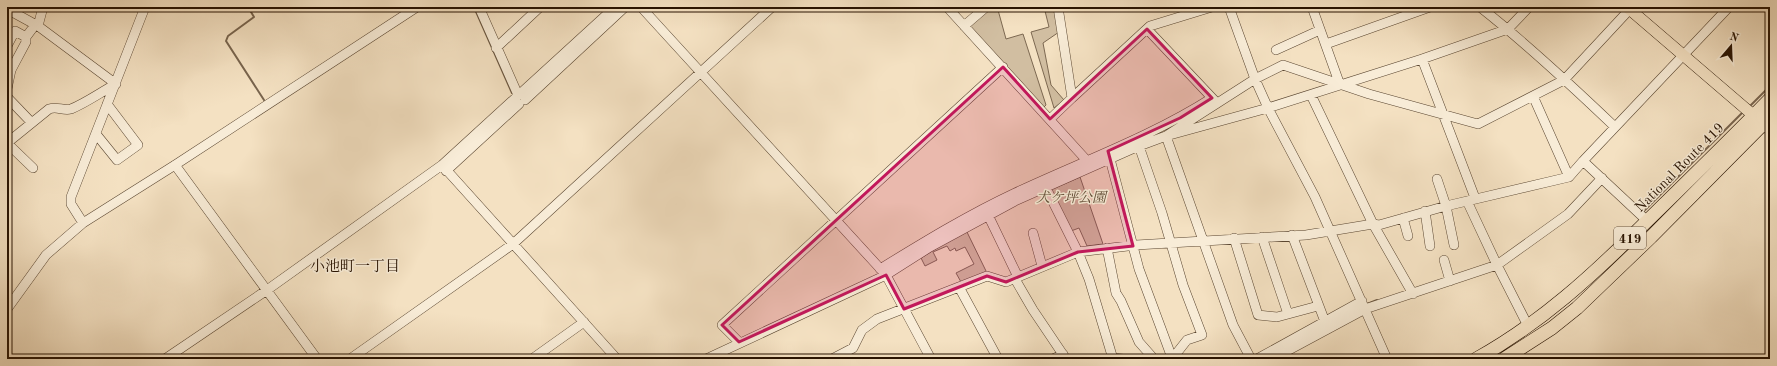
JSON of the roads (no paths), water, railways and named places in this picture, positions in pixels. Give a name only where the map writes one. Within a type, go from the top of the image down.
[{"type":"highway","name":"National Route 419","points":[[1504,359],[1552,328],[1577,308],[1651,237],[1764,122],[1770,99]]},
{"type":"highway","name":"National Route 419","points":[[1476,359],[1498,347],[1573,292],[1764,122]]},
{"type":"main road","points":[[1628,8],[1764,122]]},
{"type":"street","points":[[7,89],[10,75],[26,42],[26,37],[37,25],[43,7]]},
{"type":"street","points":[[83,223],[71,204],[71,197],[145,7]]},
{"type":"street","points":[[8,306],[46,256],[83,223],[175,165],[417,7]]},
{"type":"street","points":[[479,7],[496,48],[521,98]]},
{"type":"street","points":[[496,48],[540,7]]},
{"type":"street","points":[[521,98],[615,7]]},
{"type":"street","points":[[165,359],[444,168],[521,98],[626,7]]},
{"type":"street","points":[[641,7],[883,272],[931,359]]},
{"type":"street","points":[[350,359],[513,244],[772,7]]},
{"type":"street","points":[[947,7],[1090,164]]},
{"type":"street","points":[[964,26],[986,7]]},
{"type":"street","points":[[1058,7],[1072,98]]},
{"type":"street","points":[[1050,119],[1147,28],[1212,7]]},
{"type":"street","points":[[1229,7],[1255,79],[1268,108],[1315,197],[1387,359]]},
{"type":"street","points":[[1312,7],[1340,85]]},
{"type":"street","points":[[1326,44],[1430,7]]},
{"type":"street","points":[[1480,7],[1508,29],[1615,127]]},
{"type":"street","points":[[883,272],[945,229],[984,208],[1090,164],[1110,159],[1166,136],[1311,95],[1508,29],[1529,7]]},
{"type":"street","points":[[832,359],[853,348],[862,330],[877,319],[987,276],[1006,282],[1078,252],[1107,248],[1331,232],[1374,224],[1379,225],[1424,211],[1568,177],[1729,7]]},
{"type":"street","points":[[706,359],[883,272],[1015,201],[1046,188],[1283,65],[1340,85],[1445,116],[1478,124],[1533,96],[1562,78],[1628,8]]},
{"type":"street","points":[[7,9],[37,25],[116,84]]},
{"type":"street","points":[[1147,28],[1214,101]]},
{"type":"street","points":[[1276,50],[1320,30]]},
{"type":"street","points":[[7,46],[15,31],[26,37]]},
{"type":"street","points":[[1422,59],[1445,116],[1471,200],[1497,265],[1528,326]]},
{"type":"street","points":[[739,342],[722,325],[1002,67]]},
{"type":"street","points":[[33,168],[7,143],[31,122],[49,109],[57,107],[63,109],[72,108],[116,84]]},
{"type":"street","points":[[1311,95],[1374,224],[1411,291]]},
{"type":"street","points":[[1533,96],[1568,177]]},
{"type":"street","points":[[7,97],[31,122]]},
{"type":"street","points":[[1166,136],[1214,101]]},
{"type":"street","points":[[96,134],[117,160],[138,145],[107,104]]},
{"type":"street","points":[[1166,136],[1233,325],[1251,359]]},
{"type":"street","points":[[1139,146],[1172,243],[1183,285],[1202,334],[1187,340],[1172,359]]},
{"type":"street","points":[[1110,159],[1133,246],[1149,297],[1172,359]]},
{"type":"street","points":[[1583,161],[1640,214]]},
{"type":"street","points":[[175,165],[317,359]]},
{"type":"street","points":[[444,168],[617,359]]},
{"type":"street","points":[[1272,359],[1363,305],[1497,265],[1568,214],[1602,178]]},
{"type":"street","points":[[1437,179],[1446,206],[1454,245]]},
{"type":"street","points":[[1046,188],[1078,252],[1089,279],[1113,358],[1123,359]]},
{"type":"street","points":[[1424,211],[1430,246]]},
{"type":"street","points":[[988,215],[1016,278],[1033,310],[1064,356],[1053,359]]},
{"type":"street","points":[[1403,218],[1408,236]]},
{"type":"street","points":[[1033,233],[1042,266]]},
{"type":"street","points":[[1292,235],[1318,306],[1327,326]]},
{"type":"street","points":[[1262,237],[1288,314]]},
{"type":"street","points":[[1234,238],[1258,315],[1277,316],[1318,306]]},
{"type":"street","points":[[1107,248],[1116,293],[1139,342],[1150,358]]},
{"type":"street","points":[[1444,260],[1450,279]]},
{"type":"street","points":[[959,287],[998,359]]},
{"type":"street","points":[[532,359],[584,322]]},
{"type":"street","points":[[1257,359],[1327,326]]},
{"type":"waterway","points":[[248,7],[254,17],[228,36],[226,41],[264,100]]},
{"type":"waterway","points":[[474,7],[512,93]]},
{"type":"waterway","points":[[1749,107],[1770,86]]},
{"type":"waterway","points":[[1643,212],[1743,112]]},
{"type":"waterway","points":[[1367,304],[1377,300]]},
{"type":"district","name":"小池町一丁目","points":[[355,266]]},
{"type":"park label","name":"犬ケ坪公園","points":[[1071,197]]}]
